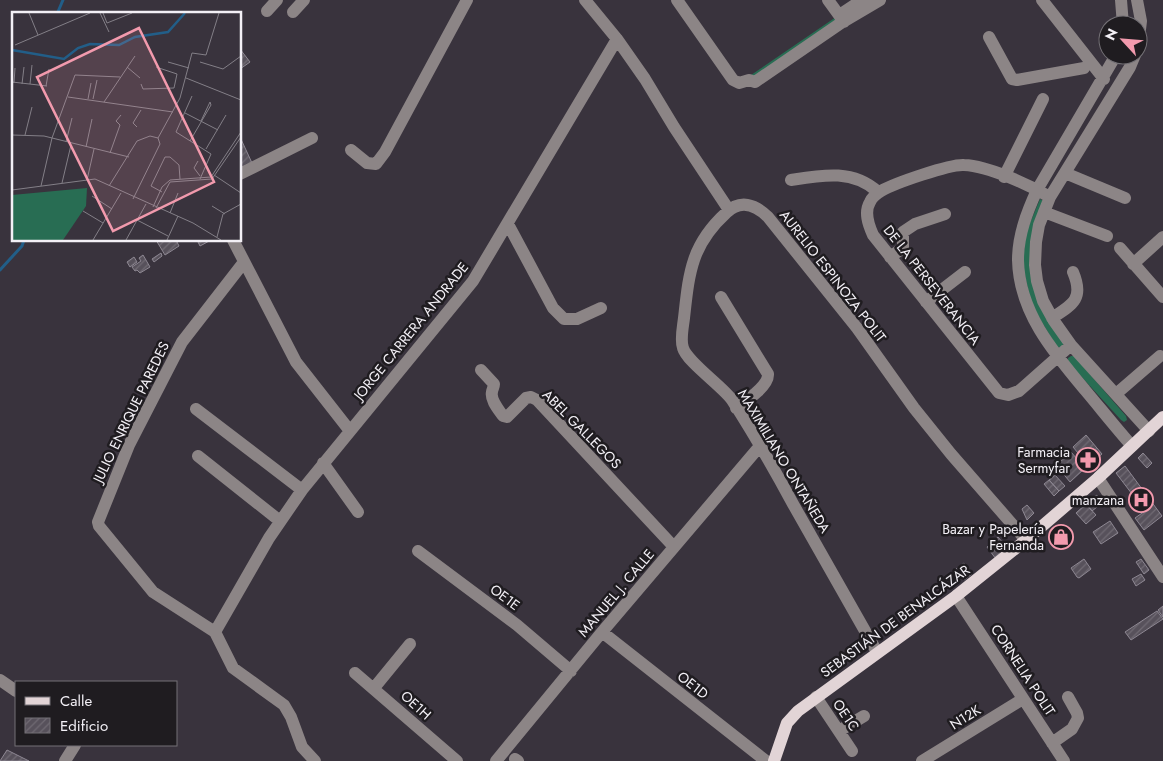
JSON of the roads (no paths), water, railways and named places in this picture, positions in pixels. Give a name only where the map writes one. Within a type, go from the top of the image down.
[{"type":"main road","name":"SEBASTIÁN DE BENALCÁZAR","points":[[774,761],[787,723],[798,711],[956,596],[1026,540],[1098,478],[1163,418]]},
{"type":"street","points":[[267,11],[277,0]]},
{"type":"street","points":[[293,12],[304,0]]},
{"type":"street","points":[[351,150],[366,163],[376,164],[385,152],[467,0]]},
{"type":"street","points":[[584,0],[617,39],[645,79],[729,210]]},
{"type":"street","points":[[678,0],[733,80],[739,83],[749,80],[751,76],[842,18],[880,0]]},
{"type":"street","points":[[828,0],[842,18]]},
{"type":"street","points":[[842,18],[862,0]]},
{"type":"street","points":[[1042,0],[1074,43],[1088,57],[1100,83]]},
{"type":"street","points":[[1121,0],[1122,15]]},
{"type":"street","points":[[1137,0],[1140,15]]},
{"type":"street","points":[[989,37],[1012,79],[1017,80],[1084,68]]},
{"type":"street","name":"JORGE CARRERA ANDRADE","points":[[215,632],[280,521],[302,490],[473,281],[617,39]]},
{"type":"street","points":[[1074,43],[1084,68],[1112,97]]},
{"type":"street","points":[[1110,65],[1037,190],[1020,236],[1018,260],[1021,283],[1038,330],[1058,358],[1132,446]]},
{"type":"street","points":[[1131,65],[1050,197],[1039,225],[1035,265],[1037,281],[1043,301],[1052,318],[1071,345],[1149,430]]},
{"type":"street","points":[[1004,176],[1043,99]]},
{"type":"street","points":[[241,174],[312,138]]},
{"type":"street","points":[[791,180],[828,174],[841,175],[855,178],[878,192],[940,170],[960,165],[982,168],[1050,197]]},
{"type":"street","points":[[1065,173],[1126,198]]},
{"type":"street","name":"DE LA PERSEVERANCIA","points":[[878,192],[868,204],[867,221],[873,234],[994,388],[1002,394],[1012,394],[1019,391],[1071,345]]},
{"type":"street","name":"AURELIO ESPINOZA POLIT","points":[[729,210],[739,204],[744,204],[754,206],[768,216],[857,328],[914,408],[951,454],[1026,540]]},
{"type":"street","name":"MAXIMILIANO ONTAÑEDA","points":[[729,210],[708,231],[696,254],[690,273],[686,299],[682,345],[684,351],[726,394],[736,408],[760,446],[877,652]]},
{"type":"street","points":[[1044,212],[1107,236]]},
{"type":"street","points":[[890,257],[903,248],[902,235],[908,228],[944,214]]},
{"type":"street","points":[[508,224],[558,314],[564,319],[577,319],[601,308]]},
{"type":"street","points":[[1134,264],[1163,237]]},
{"type":"street","points":[[234,241],[296,362],[350,431]]},
{"type":"street","points":[[1120,248],[1163,297]]},
{"type":"street","name":"JULIO ENRIQUE PAREDES","points":[[215,632],[153,592],[105,534],[98,522],[129,445],[182,342],[244,262]]},
{"type":"street","points":[[926,302],[965,272]]},
{"type":"street","points":[[1052,318],[1074,301],[1077,296],[1079,286],[1073,272]]},
{"type":"street","points":[[721,297],[764,366],[769,379],[747,401],[736,408]]},
{"type":"street","points":[[1116,394],[1160,356]]},
{"type":"street","name":"ABEL GALLEGOS","points":[[481,370],[494,384],[491,393],[492,399],[503,416],[510,415],[526,398],[531,397],[537,400],[674,547]]},
{"type":"street","points":[[196,409],[302,490]]},
{"type":"street","name":"MANUEL J. CALLE","points":[[496,761],[602,632],[760,446]]},
{"type":"street","points":[[198,456],[280,521]]},
{"type":"street","points":[[323,462],[358,512]]},
{"type":"street","points":[[1098,478],[1163,577]]},
{"type":"street","name":"OE1E","points":[[418,551],[517,625],[571,671]]},
{"type":"street","name":"CORNELIA POLIT","points":[[956,596],[1064,761]]},
{"type":"street","points":[[215,632],[232,668],[284,705],[291,717],[302,747],[315,761]]},
{"type":"street","name":"OE1D","points":[[602,632],[766,761]]},
{"type":"street","points":[[374,688],[410,644]]},
{"type":"street","name":"OE1H","points":[[355,672],[457,761]]},
{"type":"street","points":[[0,680],[15,690]]},
{"type":"street","name":"OE1C","points":[[816,697],[852,751]]},
{"type":"street","points":[[1052,743],[1072,729],[1078,718],[1068,698]]},
{"type":"street","name":"N12K","points":[[922,761],[1024,699]]},
{"type":"street","points":[[839,731],[864,716]]},
{"type":"street","points":[[65,761],[73,746]]},
{"type":"waterway","points":[[58,12],[63,0]]},
{"type":"waterway","points":[[0,270],[22,246],[24,241]]},
{"type":"place","name":"Farmacia Sermyfar","points":[[1088,460]]},
{"type":"place","name":"manzana","points":[[1141,500]]},
{"type":"place","name":"Bazar y Papelería Fernanda","points":[[1061,537]]}]
